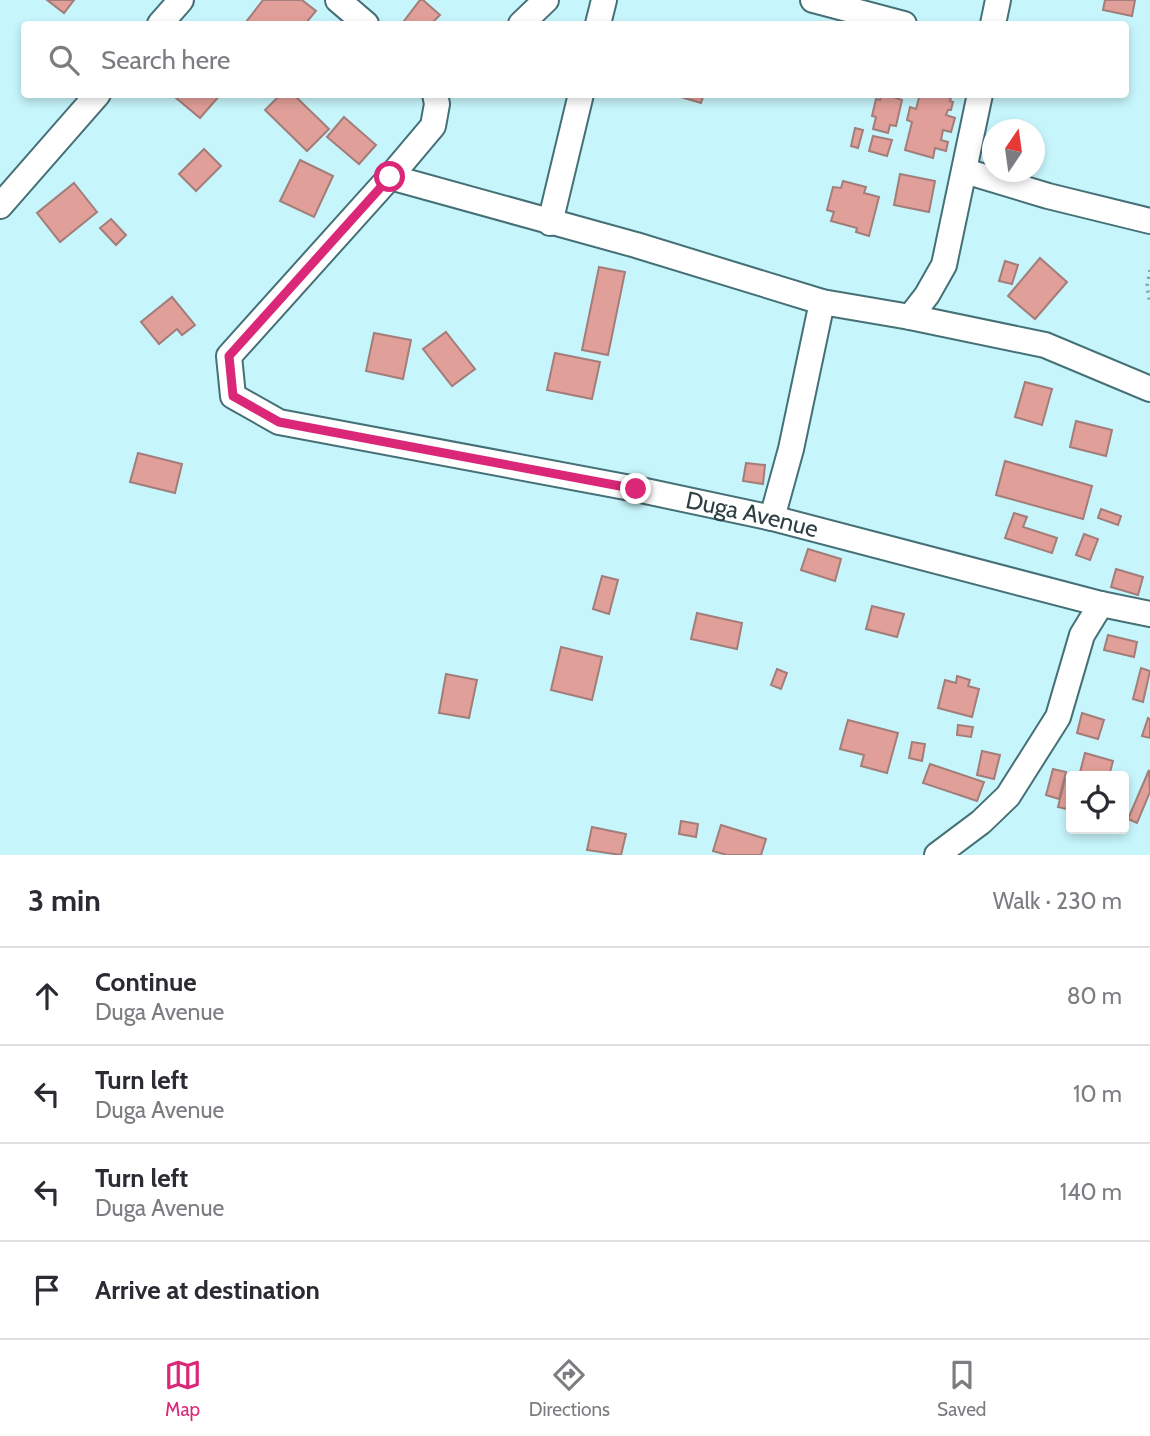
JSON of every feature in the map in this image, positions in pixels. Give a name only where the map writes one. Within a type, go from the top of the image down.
[{"type":"street","points":[[163,21],[181,0]]},
{"type":"street","points":[[338,0],[362,21]]},
{"type":"street","points":[[523,21],[546,0]]},
{"type":"street","points":[[599,21],[604,0]]},
{"type":"street","points":[[813,0],[893,21]]},
{"type":"street","points":[[994,21],[998,0]]},
{"type":"street","points":[[0,206],[94,98]]},
{"type":"street","name":"Duga Avenue","points":[[440,98],[433,126],[229,356],[233,396],[279,422],[636,489],[772,518],[1101,604],[1150,614]]},
{"type":"street","points":[[550,223],[580,98]]},
{"type":"street","points":[[910,317],[927,295],[944,265],[978,98]]},
{"type":"street","points":[[965,171],[1048,196],[1144,217]]},
{"type":"street","points":[[390,177],[636,245],[822,302],[1045,345],[1150,389]]},
{"type":"street","points":[[772,518],[791,449],[822,302]]},
{"type":"street","points":[[937,855],[981,822],[1009,796],[1058,717],[1082,635],[1101,604]]},
{"type":"path","points":[[1150,270],[1147,286],[1150,304]]},
{"type":"building","points":[[47,0],[74,0],[64,13]]},
{"type":"building","points":[[263,0],[302,0],[316,11],[308,21],[247,21]]},
{"type":"building","points":[[420,0],[440,15],[434,21],[404,21]]},
{"type":"building","points":[[1105,0],[1135,0],[1132,16],[1103,10]]},
{"type":"building","points":[[176,98],[218,98],[200,118]]},
{"type":"building","points":[[277,98],[297,98],[329,129],[307,151],[265,110]]},
{"type":"building","points":[[684,98],[703,98],[701,103]]},
{"type":"building","points":[[919,98],[951,98],[950,101],[953,102],[946,115],[955,118],[951,132],[943,130],[941,140],[948,142],[946,151],[935,148],[933,158],[905,150],[912,122],[907,120],[910,107],[916,109]]},
{"type":"building","points":[[876,99],[902,100],[896,126],[890,125],[888,133],[873,129],[876,117],[872,116]]},
{"type":"building","points":[[344,117],[376,145],[359,164],[327,137]]},
{"type":"building","points":[[855,128],[863,130],[858,148],[851,146]]},
{"type":"building","points":[[873,136],[892,140],[887,156],[869,151]]},
{"type":"building","points":[[204,149],[221,166],[196,191],[179,174]]},
{"type":"building","points":[[300,160],[333,176],[314,217],[280,201]]},
{"type":"building","points":[[900,174],[935,181],[929,212],[894,205]]},
{"type":"building","points":[[843,181],[866,187],[864,193],[879,197],[869,236],[856,232],[857,228],[831,221],[834,212],[827,210],[833,187],[841,188]]},
{"type":"building","points":[[74,183],[97,212],[60,242],[37,213]]},
{"type":"building","points":[[111,219],[126,235],[116,245],[100,228]]},
{"type":"building","points":[[1040,258],[1067,282],[1035,319],[1008,296]]},
{"type":"building","points":[[1005,261],[1018,265],[1012,284],[999,281]]},
{"type":"building","points":[[599,267],[625,272],[608,355],[582,350]]},
{"type":"building","points":[[172,297],[195,325],[182,335],[177,329],[159,344],[141,322]]},
{"type":"building","points":[[446,332],[475,369],[452,386],[423,349]]},
{"type":"building","points":[[374,333],[411,340],[403,379],[366,371]]},
{"type":"building","points":[[555,353],[600,362],[592,399],[547,390]]},
{"type":"building","points":[[1025,382],[1052,389],[1042,425],[1015,417]]},
{"type":"building","points":[[1076,421],[1112,430],[1106,456],[1070,447]]},
{"type":"building","points":[[138,453],[182,464],[175,493],[130,482]]},
{"type":"building","points":[[1005,461],[1092,486],[1083,519],[996,495]]},
{"type":"building","points":[[746,463],[765,465],[763,484],[743,481]]},
{"type":"building","points":[[1101,509],[1121,516],[1118,525],[1098,518]]},
{"type":"building","points":[[1014,513],[1027,517],[1023,527],[1057,538],[1052,553],[1005,538]]},
{"type":"building","points":[[1084,534],[1098,539],[1090,560],[1076,555]]},
{"type":"building","points":[[808,549],[841,559],[835,581],[801,570]]},
{"type":"building","points":[[1116,569],[1143,577],[1138,595],[1111,587]]},
{"type":"building","points":[[602,576],[618,580],[609,614],[593,609]]},
{"type":"building","points":[[872,606],[904,614],[897,637],[866,629]]},
{"type":"building","points":[[697,613],[742,623],[737,649],[691,639]]},
{"type":"building","points":[[1108,635],[1137,642],[1134,657],[1104,650]]},
{"type":"building","points":[[561,647],[602,657],[592,700],[551,690]]},
{"type":"building","points":[[1141,668],[1150,671],[1143,702],[1133,699]]},
{"type":"building","points":[[777,669],[787,673],[781,689],[771,685]]},
{"type":"building","points":[[446,674],[477,680],[469,718],[439,713]]},
{"type":"building","points":[[957,676],[970,680],[968,686],[979,689],[972,717],[938,708],[945,680],[956,683]]},
{"type":"building","points":[[1082,713],[1104,720],[1098,739],[1077,733]]},
{"type":"building","points":[[1148,718],[1150,719],[1150,738],[1142,736]]},
{"type":"building","points":[[848,720],[898,733],[887,773],[861,766],[864,755],[840,749]]},
{"type":"building","points":[[958,725],[973,727],[971,737],[957,735]]},
{"type":"building","points":[[912,742],[925,744],[922,761],[909,758]]},
{"type":"building","points":[[982,751],[1000,755],[994,779],[977,775]]},
{"type":"building","points":[[1085,753],[1113,761],[1110,771],[1080,771]]},
{"type":"building","points":[[930,764],[984,782],[977,801],[923,783]]},
{"type":"building","points":[[1053,769],[1066,772],[1059,799],[1046,795]]},
{"type":"building","points":[[1149,770],[1150,792],[1137,823],[1129,819]]},
{"type":"building","points":[[1065,779],[1066,809],[1058,807]]},
{"type":"building","points":[[681,821],[698,824],[696,837],[679,834]]},
{"type":"building","points":[[721,825],[766,839],[761,855],[727,855],[713,851]]},
{"type":"building","points":[[592,827],[626,834],[621,855],[587,850]]},
{"type":"route","points":[[390,177],[229,356],[233,396],[279,422],[636,489]]}]
